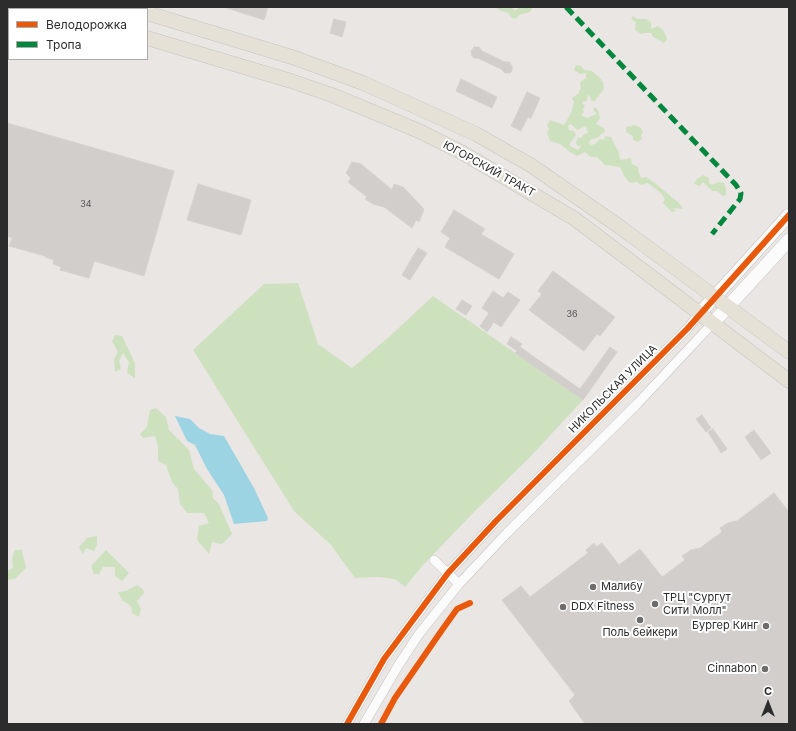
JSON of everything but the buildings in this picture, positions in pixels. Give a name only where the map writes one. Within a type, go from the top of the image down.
[{"type":"main road","name":"ЮГОРСКИЙ ТРАКТ","points":[[148,13],[295,58],[356,80],[476,134],[532,166],[620,227],[789,352]]},
{"type":"main road","name":"ЮГОРСКИЙ ТРАКТ","points":[[148,38],[291,81],[332,95],[419,131],[463,153],[575,219],[789,381]]},
{"type":"street","name":"НИКОЛЬСКАЯ УЛИЦА","points":[[347,724],[384,659],[448,573],[496,521],[686,329],[789,216]]},
{"type":"street","points":[[364,724],[410,647],[436,611],[459,584],[507,533],[638,403],[789,240]]},
{"type":"street","points":[[434,560],[459,584]]},
{"type":"green space","points":[[495,7],[511,7],[515,11],[520,7],[533,7],[530,12],[519,15],[516,19],[512,18],[508,13]]},
{"type":"green space","points":[[633,16],[637,19],[646,19],[651,22],[651,29],[658,26],[664,31],[667,39],[664,43],[653,37],[651,33],[641,34],[635,30],[636,22],[631,19]]},
{"type":"green space","points":[[576,65],[581,66],[584,70],[592,71],[603,82],[604,89],[594,102],[588,95],[587,101],[582,102],[585,106],[583,109],[584,112],[581,115],[587,118],[597,114],[593,110],[595,107],[598,110],[600,118],[596,124],[604,128],[605,132],[599,137],[590,140],[589,144],[592,145],[600,139],[604,140],[605,136],[611,137],[619,153],[620,160],[631,158],[632,164],[638,167],[641,178],[646,177],[656,184],[680,204],[683,209],[674,208],[676,211],[672,212],[663,203],[665,199],[661,193],[648,183],[641,185],[637,182],[630,183],[624,176],[620,167],[605,165],[597,157],[591,157],[585,152],[577,156],[560,144],[550,141],[547,133],[549,129],[547,125],[550,120],[564,125],[571,113],[574,102],[572,98],[578,94],[581,88],[580,82],[586,78],[586,73],[580,74],[574,70]],"holes":[[[571,124],[577,130],[586,126],[587,131],[589,132],[583,135],[582,138],[578,137],[576,142],[577,146],[581,146],[578,150],[570,146],[570,143],[576,135],[574,131],[569,130],[568,126]]]},
{"type":"green space","points":[[635,125],[641,128],[643,132],[641,135],[642,139],[638,142],[633,140],[633,136],[626,132],[626,127]]},
{"type":"green space","points":[[703,175],[709,178],[709,183],[712,185],[718,182],[724,183],[726,195],[723,196],[717,191],[712,191],[703,182],[700,186],[694,184],[697,179]]},
{"type":"green space","points":[[298,283],[318,344],[352,368],[389,337],[433,296],[583,400],[529,458],[424,564],[405,587],[395,579],[378,577],[355,578],[331,545],[294,511],[193,350],[264,284]]},
{"type":"green space","points":[[115,335],[122,336],[135,363],[135,378],[127,373],[129,362],[123,353],[119,361],[121,369],[115,372],[114,359],[118,352],[112,341]]},
{"type":"green space","points":[[156,408],[166,417],[169,430],[189,450],[194,469],[212,490],[213,498],[219,504],[232,534],[222,544],[212,542],[209,554],[197,540],[199,526],[209,523],[204,513],[187,513],[180,504],[178,489],[172,482],[166,465],[158,461],[158,446],[155,436],[143,438],[140,434],[147,427],[150,410]]},
{"type":"green space","points":[[97,536],[97,545],[94,551],[86,548],[83,554],[79,547],[87,538]]},
{"type":"green space","points":[[15,550],[22,550],[26,568],[15,579],[7,580],[7,571],[13,568],[12,559]]},
{"type":"green space","points":[[106,550],[129,573],[122,581],[115,576],[115,567],[103,567],[99,574],[94,574],[91,566]]},
{"type":"green space","points":[[137,585],[143,589],[144,593],[137,601],[141,609],[139,617],[132,613],[131,606],[122,600],[118,592],[126,591]]},
{"type":"water","points":[[175,416],[190,419],[199,428],[210,434],[224,436],[254,488],[268,518],[267,521],[234,524],[224,495],[207,469],[195,445],[187,441]]},
{"type":"marked path","points":[[566,7],[736,185],[741,193],[740,199],[712,234]]},
{"type":"cycle path","points":[[347,724],[384,659],[448,573],[496,521],[687,329],[789,215]]},
{"type":"cycle path","points":[[381,724],[395,698],[457,609],[470,603]]},
{"type":"place","name":"Малибу","points":[[593,587]]},
{"type":"place","name":"ТРЦ \"Сургут Сити Молл\"","points":[[655,604]]},
{"type":"place","name":"DDX Fitness","points":[[563,607]]},
{"type":"place","name":"Поль бейкери","points":[[640,620]]},
{"type":"place","name":"Бургер Кинг","points":[[766,626]]},
{"type":"place","name":"Cinnabon","points":[[765,669]]}]
